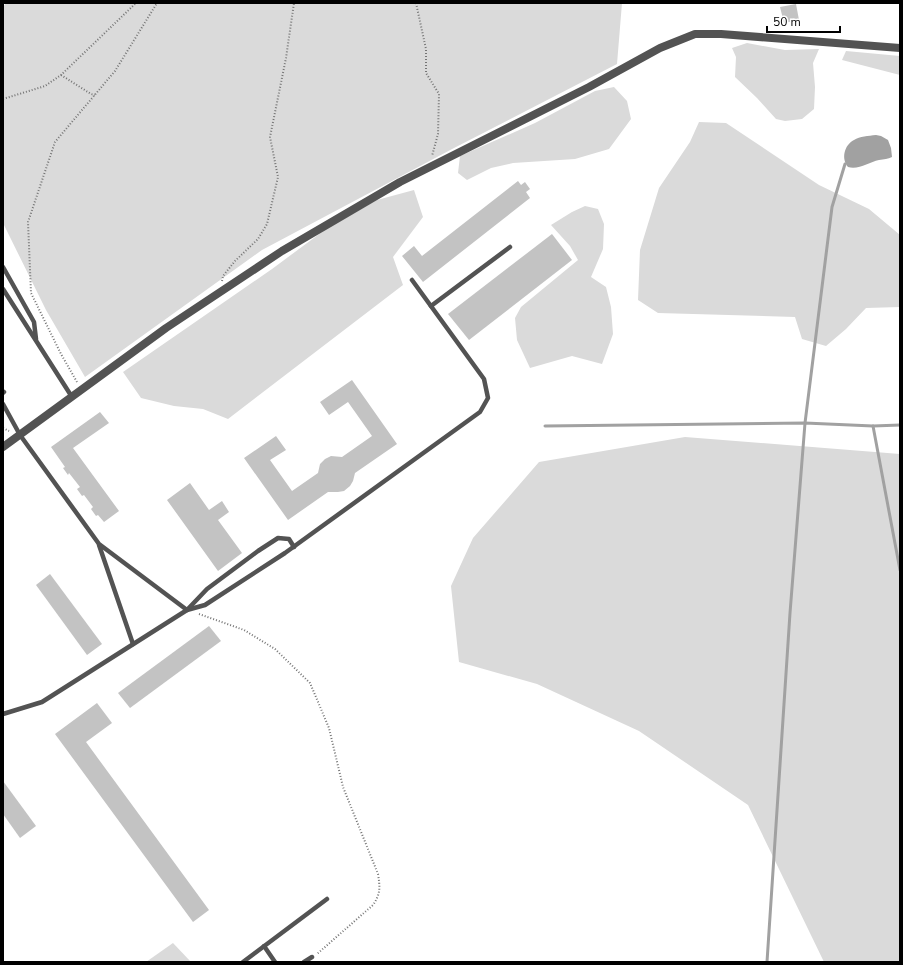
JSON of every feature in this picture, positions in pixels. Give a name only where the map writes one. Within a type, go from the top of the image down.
[{"type":"street","points":[[3,447],[166,328],[282,251],[400,182],[589,87],[660,48],[695,34],[721,34],[900,48]]},
{"type":"lane","points":[[431,306],[510,247]]},
{"type":"lane","points":[[3,267],[34,322],[37,342]]},
{"type":"lane","points":[[186,610],[206,605],[294,546],[480,412],[488,398],[484,379],[412,280]]},
{"type":"lane","points":[[3,289],[72,397]]},
{"type":"lane","points":[[3,404],[20,435],[99,544],[186,610]]},
{"type":"lane","points":[[3,714],[42,702],[133,644],[186,610],[207,589],[278,538],[289,539],[294,546]]},
{"type":"lane","points":[[99,544],[133,644]]},
{"type":"lane","points":[[243,962],[327,899]]},
{"type":"lane","points":[[264,946],[275,962]]},
{"type":"lane","points":[[304,962],[312,957]]},
{"type":"path","points":[[3,99],[45,86],[61,76],[136,3]]},
{"type":"path","points":[[81,390],[61,354],[31,293],[28,222],[55,142],[115,71],[157,3]]},
{"type":"path","points":[[222,291],[222,276],[258,238],[267,224],[278,177],[270,137],[286,58],[294,3]]},
{"type":"path","points":[[416,3],[426,49],[426,73],[439,94],[438,134],[430,167]]},
{"type":"path","points":[[61,76],[91,94],[96,95]]},
{"type":"path","points":[[186,610],[244,630],[275,649],[310,683],[329,728],[343,787],[378,874],[380,886],[378,896],[373,905],[312,957]]},
{"type":"shaded area","points":[[6,3],[622,3],[617,64],[454,148],[262,250],[85,377],[46,310],[3,223],[3,7]]},
{"type":"shaded area","points":[[747,43],[785,50],[819,49],[813,63],[815,87],[814,109],[802,119],[785,121],[776,119],[735,77],[736,57],[732,48]]},
{"type":"shaded area","points":[[846,51],[900,56],[900,75],[842,60]]},
{"type":"shaded area","points":[[614,87],[627,101],[631,119],[609,149],[575,159],[513,163],[491,168],[467,180],[458,173],[460,156],[535,123],[595,91]]},
{"type":"shaded area","points":[[699,122],[726,123],[819,185],[869,209],[900,235],[900,307],[866,308],[846,329],[826,346],[802,339],[795,317],[658,313],[638,300],[640,250],[659,188],[690,142]]},
{"type":"shaded area","points":[[876,135],[888,140],[892,157],[875,161],[860,167],[848,167],[844,156],[848,145],[856,139],[864,136]]},
{"type":"shaded area","points":[[414,190],[423,217],[393,257],[403,285],[228,419],[203,409],[174,406],[141,398],[123,372],[272,269],[326,229],[377,200]]},
{"type":"shaded area","points":[[585,206],[598,209],[604,224],[603,249],[591,277],[606,287],[611,307],[613,334],[602,364],[572,356],[530,368],[517,340],[515,318],[521,307],[578,260],[570,246],[551,225]]},
{"type":"shaded area","points":[[685,437],[900,454],[900,962],[824,962],[748,805],[639,731],[537,684],[459,662],[451,586],[473,538],[539,462]]},
{"type":"shaded area","points":[[173,943],[191,962],[146,962]]},
{"type":"building","points":[[796,4],[799,20],[784,23],[780,7]]},
{"type":"building","points":[[518,181],[521,185],[525,182],[530,189],[526,192],[530,198],[423,282],[402,256],[414,246],[422,256]]},
{"type":"building","points":[[552,234],[572,260],[469,340],[448,314]]},
{"type":"building","points":[[352,380],[397,444],[355,473],[350,486],[344,491],[328,492],[288,520],[244,458],[276,436],[286,450],[270,460],[292,491],[318,473],[320,464],[325,459],[331,456],[342,457],[372,436],[348,402],[329,415],[320,402]]},
{"type":"building","points":[[100,412],[109,423],[73,448],[119,511],[104,522],[98,515],[96,516],[91,509],[93,507],[84,495],[82,496],[77,489],[80,487],[69,473],[68,475],[63,468],[65,467],[51,447]]},
{"type":"building","points":[[190,483],[209,510],[222,501],[229,512],[218,520],[242,553],[218,571],[167,500]]},
{"type":"building","points":[[50,574],[102,644],[87,655],[36,585]]},
{"type":"building","points":[[209,626],[221,641],[130,708],[118,693]]},
{"type":"building","points":[[97,703],[112,723],[86,742],[209,910],[193,922],[55,734]]},
{"type":"building","points":[[3,781],[36,826],[20,838],[3,814]]},
{"type":"waterway","points":[[767,962],[790,613],[805,423],[832,207],[845,164]]},
{"type":"waterway","points":[[545,426],[805,423],[873,426],[900,425]]},
{"type":"waterway","points":[[873,426],[900,570]]}]
